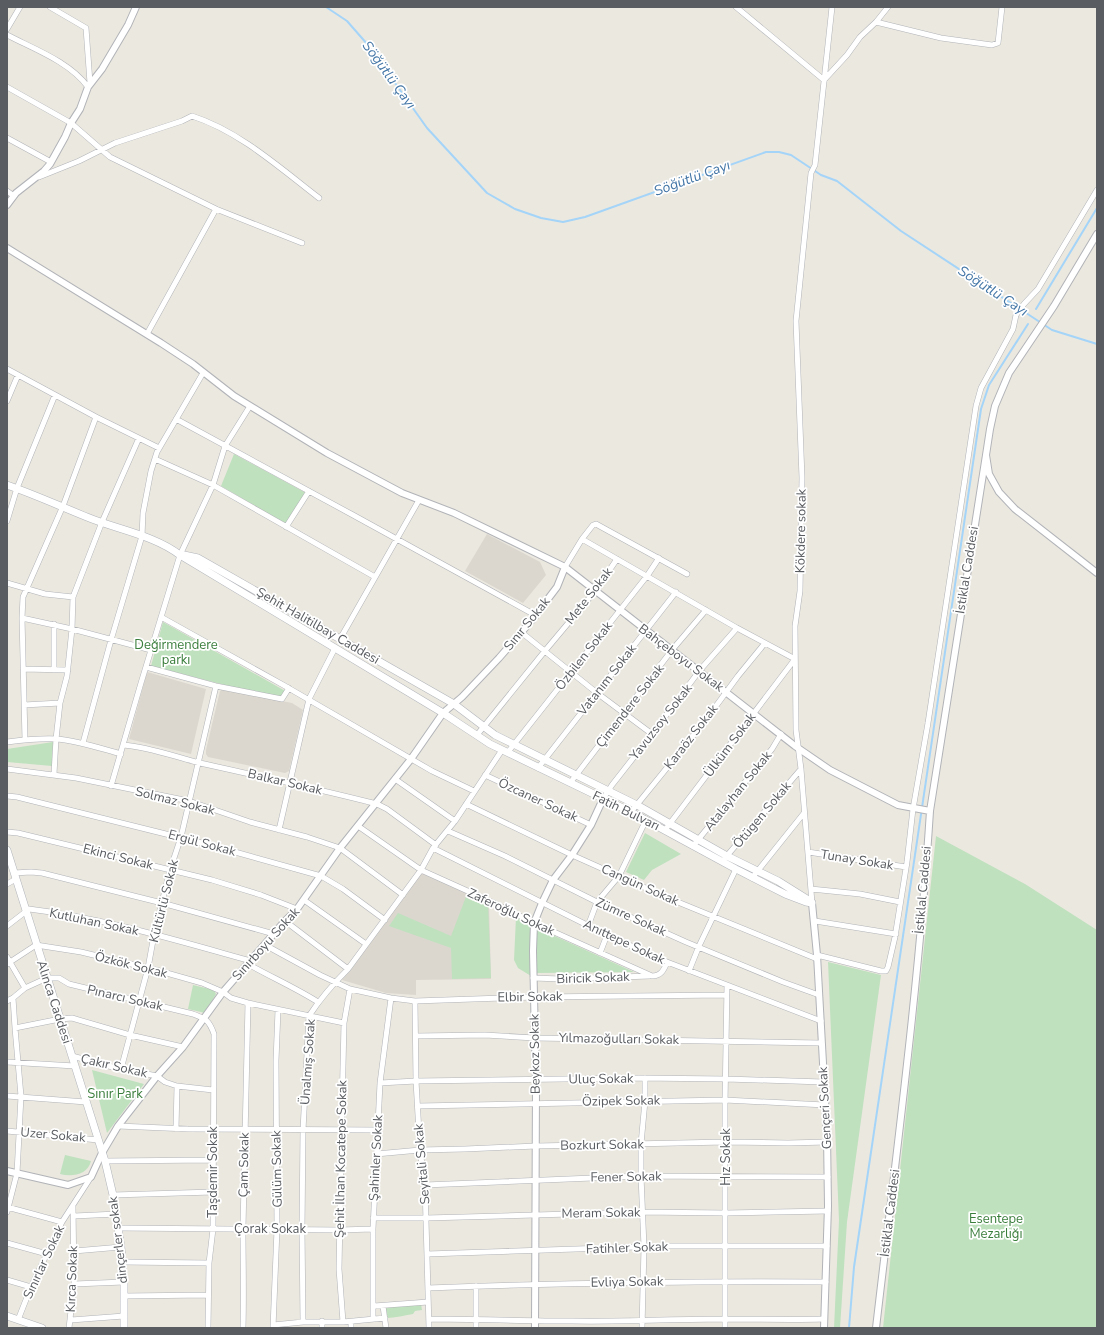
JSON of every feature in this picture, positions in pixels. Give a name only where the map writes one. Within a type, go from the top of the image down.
[{"type":"main road","name":"Şehit Halitilbay Caddesi","points":[[7,485],[169,546],[180,555],[443,713]]},
{"type":"main road","name":"Şehit Halitilbay Caddesi","points":[[180,555],[198,558],[454,704],[495,735],[637,805],[670,824],[696,843]]},
{"type":"main road","name":"Fatih Bulvarı","points":[[443,713],[490,744],[665,830],[696,843]]},
{"type":"main road","points":[[696,843],[725,858],[757,871],[793,890],[812,903]]},
{"type":"main road","name":"Alınca Caddesi","points":[[7,850],[28,910],[36,945],[102,1153]]},
{"type":"main road","points":[[725,858],[736,870],[784,894],[812,903]]},
{"type":"main road","name":"dinçerler sokak","points":[[102,1153],[114,1195],[122,1247],[124,1328]]},
{"type":"main road","points":[[7,1316],[42,1328]]},
{"type":"street","points":[[7,29],[20,7]]},
{"type":"street","points":[[7,205],[25,185],[44,171],[51,162],[80,109],[90,83],[86,28],[50,7]]},
{"type":"street","points":[[88,87],[106,64],[128,25],[136,7]]},
{"type":"street","points":[[736,7],[824,80]]},
{"type":"street","points":[[824,80],[832,7]]},
{"type":"street","points":[[824,80],[847,55],[860,37],[876,22],[888,7]]},
{"type":"street","points":[[876,22],[941,38],[992,45],[998,43],[1002,7]]},
{"type":"street","points":[[7,35],[68,67],[82,78],[88,87]]},
{"type":"street","name":"Kökdere sokak","points":[[811,889],[801,769],[796,730],[795,626],[800,591],[802,478],[796,321],[811,173],[815,165],[824,80]]},
{"type":"street","points":[[7,86],[71,123],[110,157],[216,209],[302,243]]},
{"type":"street","points":[[36,178],[79,161],[122,141],[182,121],[192,116],[229,132],[319,198]]},
{"type":"street","points":[[7,138],[51,162]]},
{"type":"street","points":[[815,921],[896,934],[976,406],[984,382],[1013,329],[1016,315],[1038,289],[1097,190]]},
{"type":"street","points":[[7,191],[14,196]]},
{"type":"street","points":[[147,334],[216,209]]},
{"type":"street","name":"İstiklal Caddesi","points":[[876,1328],[908,1052],[926,869],[928,811],[990,429],[995,406],[1009,374],[1054,306],[1097,234]]},
{"type":"street","name":"Bahçeboyu Sokak","points":[[7,248],[147,334],[193,364],[234,396],[264,416],[327,453],[402,493],[454,513],[565,566],[798,748],[830,770],[898,805],[928,811]]},
{"type":"street","points":[[7,369],[96,417],[159,448]]},
{"type":"street","points":[[83,743],[111,640],[142,536],[143,513],[151,471],[159,448],[203,373]]},
{"type":"street","points":[[7,401],[18,375]]},
{"type":"street","points":[[7,521],[17,488],[55,395]]},
{"type":"street","points":[[111,786],[180,555],[213,485],[225,446],[250,406]]},
{"type":"street","points":[[25,740],[22,618],[23,597],[63,506],[96,417]]},
{"type":"street","points":[[176,419],[535,616]]},
{"type":"street","points":[[54,774],[60,703],[68,670],[73,597],[102,522],[139,438]]},
{"type":"street","points":[[986,455],[989,474],[999,492],[1015,510],[1097,573]]},
{"type":"street","points":[[155,459],[213,485],[376,577]]},
{"type":"street","points":[[286,527],[310,492]]},
{"type":"street","points":[[340,639],[419,500]]},
{"type":"street","name":"Sınır Sokak","points":[[443,713],[454,704],[499,658],[535,616],[557,587],[565,566],[592,525],[596,524],[659,558]]},
{"type":"street","points":[[582,539],[617,559]]},
{"type":"street","points":[[659,558],[687,574]]},
{"type":"street","name":"Özbilen Sokak","points":[[505,751],[514,744],[647,576],[659,558]]},
{"type":"street","name":"Mete Sokak","points":[[478,735],[596,590],[617,559],[737,628],[795,659]]},
{"type":"street","points":[[7,583],[45,594],[73,597]]},
{"type":"street","name":"Vatanım Sokak","points":[[538,768],[676,592]]},
{"type":"street","name":"Çimendere Sokak","points":[[570,783],[672,650],[706,610]]},
{"type":"street","points":[[161,616],[309,699],[432,771],[474,791]]},
{"type":"street","points":[[22,618],[54,624],[151,650]]},
{"type":"street","points":[[54,624],[54,670]]},
{"type":"street","name":"Yavuzsoy Sokak","points":[[603,799],[612,785],[700,670],[737,628]]},
{"type":"street","points":[[521,632],[544,652],[652,734]]},
{"type":"street","name":"Karaöz Sokak","points":[[631,812],[705,721],[738,676],[765,643]]},
{"type":"street","points":[[280,830],[309,699],[335,648]]},
{"type":"street","name":"Ülküm Sokak","points":[[665,830],[795,659]]},
{"type":"street","points":[[146,667],[216,686],[282,699],[289,688]]},
{"type":"street","points":[[23,669],[68,670]]},
{"type":"street","name":"Kültürlü Sokak","points":[[121,1069],[148,968],[154,935],[170,870],[181,837],[216,686]]},
{"type":"street","points":[[24,705],[60,703]]},
{"type":"street","name":"Sınırboyu Sokak","points":[[91,1177],[102,1153],[118,1126],[157,1076],[183,1047],[223,992],[297,909],[340,848],[377,804],[443,713]]},
{"type":"street","name":"Atalayhan Sokak","points":[[696,843],[772,749],[781,734]]},
{"type":"street","points":[[7,742],[56,739],[83,743],[120,754]]},
{"type":"street","name":"Balkar Sokak","points":[[123,745],[136,746],[198,762],[291,782],[377,804],[387,809],[435,846]]},
{"type":"street","name":"Ünalmış Sokak","points":[[303,1322],[303,1130],[309,1016],[318,1002],[348,969],[385,920],[421,870],[435,846],[455,821],[485,775],[505,751]]},
{"type":"street","name":"Solmaz Sokak","points":[[7,769],[54,774],[189,801],[250,822],[340,848]]},
{"type":"street","name":"Ötügen Sokak","points":[[725,858],[801,769]]},
{"type":"street","name":"Özcaner Sokak","points":[[485,775],[591,825]]},
{"type":"street","points":[[395,779],[455,821]]},
{"type":"street","name":"Ergül Sokak","points":[[7,796],[18,797],[181,837],[321,876],[343,889],[385,920]]},
{"type":"street","name":"Beykoz Sokak","points":[[535,1328],[536,1080],[534,923],[553,880],[572,855],[591,825],[603,799]]},
{"type":"street","name":"Cangün Sokak","points":[[466,804],[572,855],[713,918],[817,957],[886,971],[896,934]]},
{"type":"street","points":[[752,878],[804,813]]},
{"type":"street","points":[[588,926],[597,902],[619,876],[646,820]]},
{"type":"street","name":"Zaferoğlu Sokak","points":[[358,826],[421,870],[652,976]]},
{"type":"street","name":"Zümre Sokak","points":[[448,830],[505,856],[597,902],[783,982],[819,995]]},
{"type":"street","name":"Ekinci Sokak","points":[[7,832],[18,833],[170,870],[261,895],[297,909]]},
{"type":"street","name":"Anıttepe Sokak","points":[[435,846],[542,903],[607,935],[689,971],[821,1021]]},
{"type":"street","points":[[340,848],[403,895]]},
{"type":"street","name":"Tunay Sokak","points":[[808,852],[906,867]]},
{"type":"street","points":[[689,971],[699,946],[736,870]]},
{"type":"street","points":[[7,884],[15,876],[31,872],[42,873],[162,903],[274,934]]},
{"type":"street","points":[[811,889],[860,894],[900,902]]},
{"type":"street","name":"Gençeri Sokak","points":[[811,889],[815,921],[827,1142],[828,1211],[824,1328]]},
{"type":"street","points":[[304,900],[366,944]]},
{"type":"street","points":[[7,926],[28,910]]},
{"type":"street","name":"Kutluhan Sokak","points":[[28,910],[62,913],[154,935],[250,963],[280,982],[318,1002]]},
{"type":"street","points":[[285,921],[348,969]]},
{"type":"street","points":[[600,953],[607,935]]},
{"type":"street","points":[[25,988],[8,961],[36,945]]},
{"type":"street","name":"Özkök Sokak","points":[[36,945],[81,952],[148,968],[202,983],[223,992],[232,998],[248,1003],[344,1023]]},
{"type":"street","name":"Elbir Sokak","points":[[264,945],[335,982],[350,988],[391,998],[415,1001],[534,997],[727,995]]},
{"type":"street","points":[[652,976],[657,976],[660,974],[667,962]]},
{"type":"street","name":"Biricik Sokak","points":[[534,978],[561,979],[652,976]]},
{"type":"street","points":[[7,1001],[25,988],[47,978]]},
{"type":"street","name":"Pınarcı Sokak","points":[[47,978],[59,978],[69,984],[139,1002],[176,1009],[204,1018]]},
{"type":"street","name":"Hız Sokak","points":[[726,1328],[725,1100],[727,985]]},
{"type":"street","name":"Şehit İlhan Kocatepe Sokak","points":[[342,1322],[339,1269],[341,1130],[344,1023],[350,988]]},
{"type":"street","points":[[13,998],[21,1096],[20,1132],[17,1173],[7,1209],[62,1222]]},
{"type":"street","name":"Şahinler Sokak","points":[[373,1319],[373,1218],[377,1130],[380,1083],[391,998]]},
{"type":"street","name":"Seyitali Sokak","points":[[415,1001],[416,1081],[420,1150],[425,1185],[429,1328]]},
{"type":"street","name":"Çam Sokak","points":[[243,1328],[243,1229],[248,1003]]},
{"type":"street","name":"Gülüm Sokak","points":[[273,1326],[277,1229],[276,1130],[278,1010]]},
{"type":"street","points":[[15,1028],[72,1018],[130,1035],[183,1047]]},
{"type":"street","name":"Taşdemir Sokak","points":[[204,1018],[210,1024],[214,1034],[213,1229],[209,1263],[208,1328]]},
{"type":"street","name":"Yılmazoğulları Sokak","points":[[416,1036],[485,1035],[535,1038],[821,1043]]},
{"type":"street","name":"Çakır Sokak","points":[[72,1056],[121,1069],[157,1076],[164,1082],[177,1086],[213,1090]]},
{"type":"street","points":[[7,1062],[75,1066]]},
{"type":"street","points":[[642,1328],[644,1247],[641,1144],[645,1101],[645,1078]]},
{"type":"street","name":"Uluç Sokak","points":[[380,1083],[416,1081],[645,1078],[823,1082]]},
{"type":"street","points":[[176,1129],[177,1086]]},
{"type":"street","points":[[7,1096],[86,1102]]},
{"type":"street","name":"Özipek Sokak","points":[[418,1106],[725,1100],[825,1105]]},
{"type":"street","points":[[118,1126],[176,1129],[377,1130]]},
{"type":"street","name":"Uzer Sokak","points":[[7,1131],[98,1140]]},
{"type":"street","name":"Bozkurt Sokak","points":[[376,1154],[420,1150],[536,1146],[726,1142],[827,1142]]},
{"type":"street","points":[[105,1160],[213,1160]]},
{"type":"street","points":[[7,1171],[68,1185],[91,1177]]},
{"type":"street","name":"Fener Sokak","points":[[425,1185],[641,1176],[828,1178]]},
{"type":"street","name":"Sınırlar Sokak","points":[[18,1320],[31,1287],[62,1222],[91,1177]]},
{"type":"street","points":[[114,1195],[213,1192]]},
{"type":"street","name":"Kırca Sokak","points":[[70,1328],[74,1284],[73,1206]]},
{"type":"street","name":"Meram Sokak","points":[[373,1218],[642,1212],[726,1213],[828,1211]]},
{"type":"street","points":[[74,1216],[117,1214]]},
{"type":"street","name":"Çorak Sokak","points":[[119,1228],[373,1229]]},
{"type":"street","points":[[7,1243],[47,1254]]},
{"type":"street","name":"Fatihler Sokak","points":[[427,1254],[644,1247],[827,1246]]},
{"type":"street","points":[[74,1251],[122,1247]]},
{"type":"street","points":[[123,1262],[209,1263]]},
{"type":"street","points":[[7,1280],[31,1287]]},
{"type":"street","points":[[74,1284],[124,1282]]},
{"type":"street","name":"Evliya Sokak","points":[[428,1288],[644,1282],[826,1282]]},
{"type":"street","points":[[476,1286],[476,1328]]},
{"type":"street","points":[[124,1296],[208,1295]]},
{"type":"street","points":[[374,1306],[428,1302]]},
{"type":"street","points":[[383,1306],[386,1328]]},
{"type":"street","points":[[71,1320],[124,1316]]},
{"type":"street","points":[[273,1326],[287,1326],[303,1322],[351,1322],[385,1318]]},
{"type":"street","points":[[429,1319],[476,1319],[506,1321],[824,1319]]},
{"type":"street","points":[[322,1321],[322,1328]]},
{"type":"street","points":[[351,1322],[351,1328]]},
{"type":"shaded area","points":[[487,534],[540,562],[546,575],[523,603],[465,571]]},
{"type":"shaded area","points":[[147,672],[206,689],[191,754],[129,739]]},
{"type":"shaded area","points":[[222,689],[292,703],[303,710],[289,771],[285,773],[208,757],[206,750],[220,691]]},
{"type":"shaded area","points":[[421,870],[489,901],[491,979],[416,980],[416,995],[386,993],[342,980]]},
{"type":"green space","points":[[234,454],[306,493],[286,524],[221,486]]},
{"type":"green space","name":"Değirmendere parkı","points":[[163,622],[287,692],[283,700],[151,666]]},
{"type":"green space","points":[[53,742],[52,766],[7,762],[7,749]]},
{"type":"green space","points":[[645,833],[681,854],[652,870],[644,880],[626,872]]},
{"type":"green space","name":"Esentepe Mezarlığı","points":[[936,836],[1025,884],[1097,930],[1097,1328],[883,1328]]},
{"type":"green space","points":[[467,894],[488,903],[491,978],[452,979],[451,948],[389,926],[398,913],[451,936]]},
{"type":"green space","points":[[516,917],[534,926],[531,976],[518,968],[514,960]]},
{"type":"green space","points":[[537,928],[634,972],[537,973]]},
{"type":"green space","points":[[828,962],[881,975],[847,1222],[840,1328],[834,1328],[839,1220]]},
{"type":"green space","points":[[193,985],[214,990],[216,994],[205,1013],[188,1009]]},
{"type":"green space","name":"Sınır Park","points":[[92,1070],[144,1084],[107,1133]]},
{"type":"green space","points":[[65,1155],[91,1161],[87,1169],[79,1174],[60,1174]]},
{"type":"green space","points":[[421,1304],[422,1310],[415,1311],[413,1314],[390,1318],[388,1318],[385,1307]]},
{"type":"waterway","name":"Söğütlü Çayı","points":[[326,7],[347,21],[368,45],[427,128],[487,193],[515,209],[541,218],[563,222],[585,217],[766,152],[779,152],[791,155],[821,175],[837,181],[901,231],[1052,330],[1097,344]]},
{"type":"waterway","points":[[1036,309],[1097,208]]},
{"type":"waterway","points":[[849,1328],[854,1267],[981,409],[989,385],[1028,324]]}]
